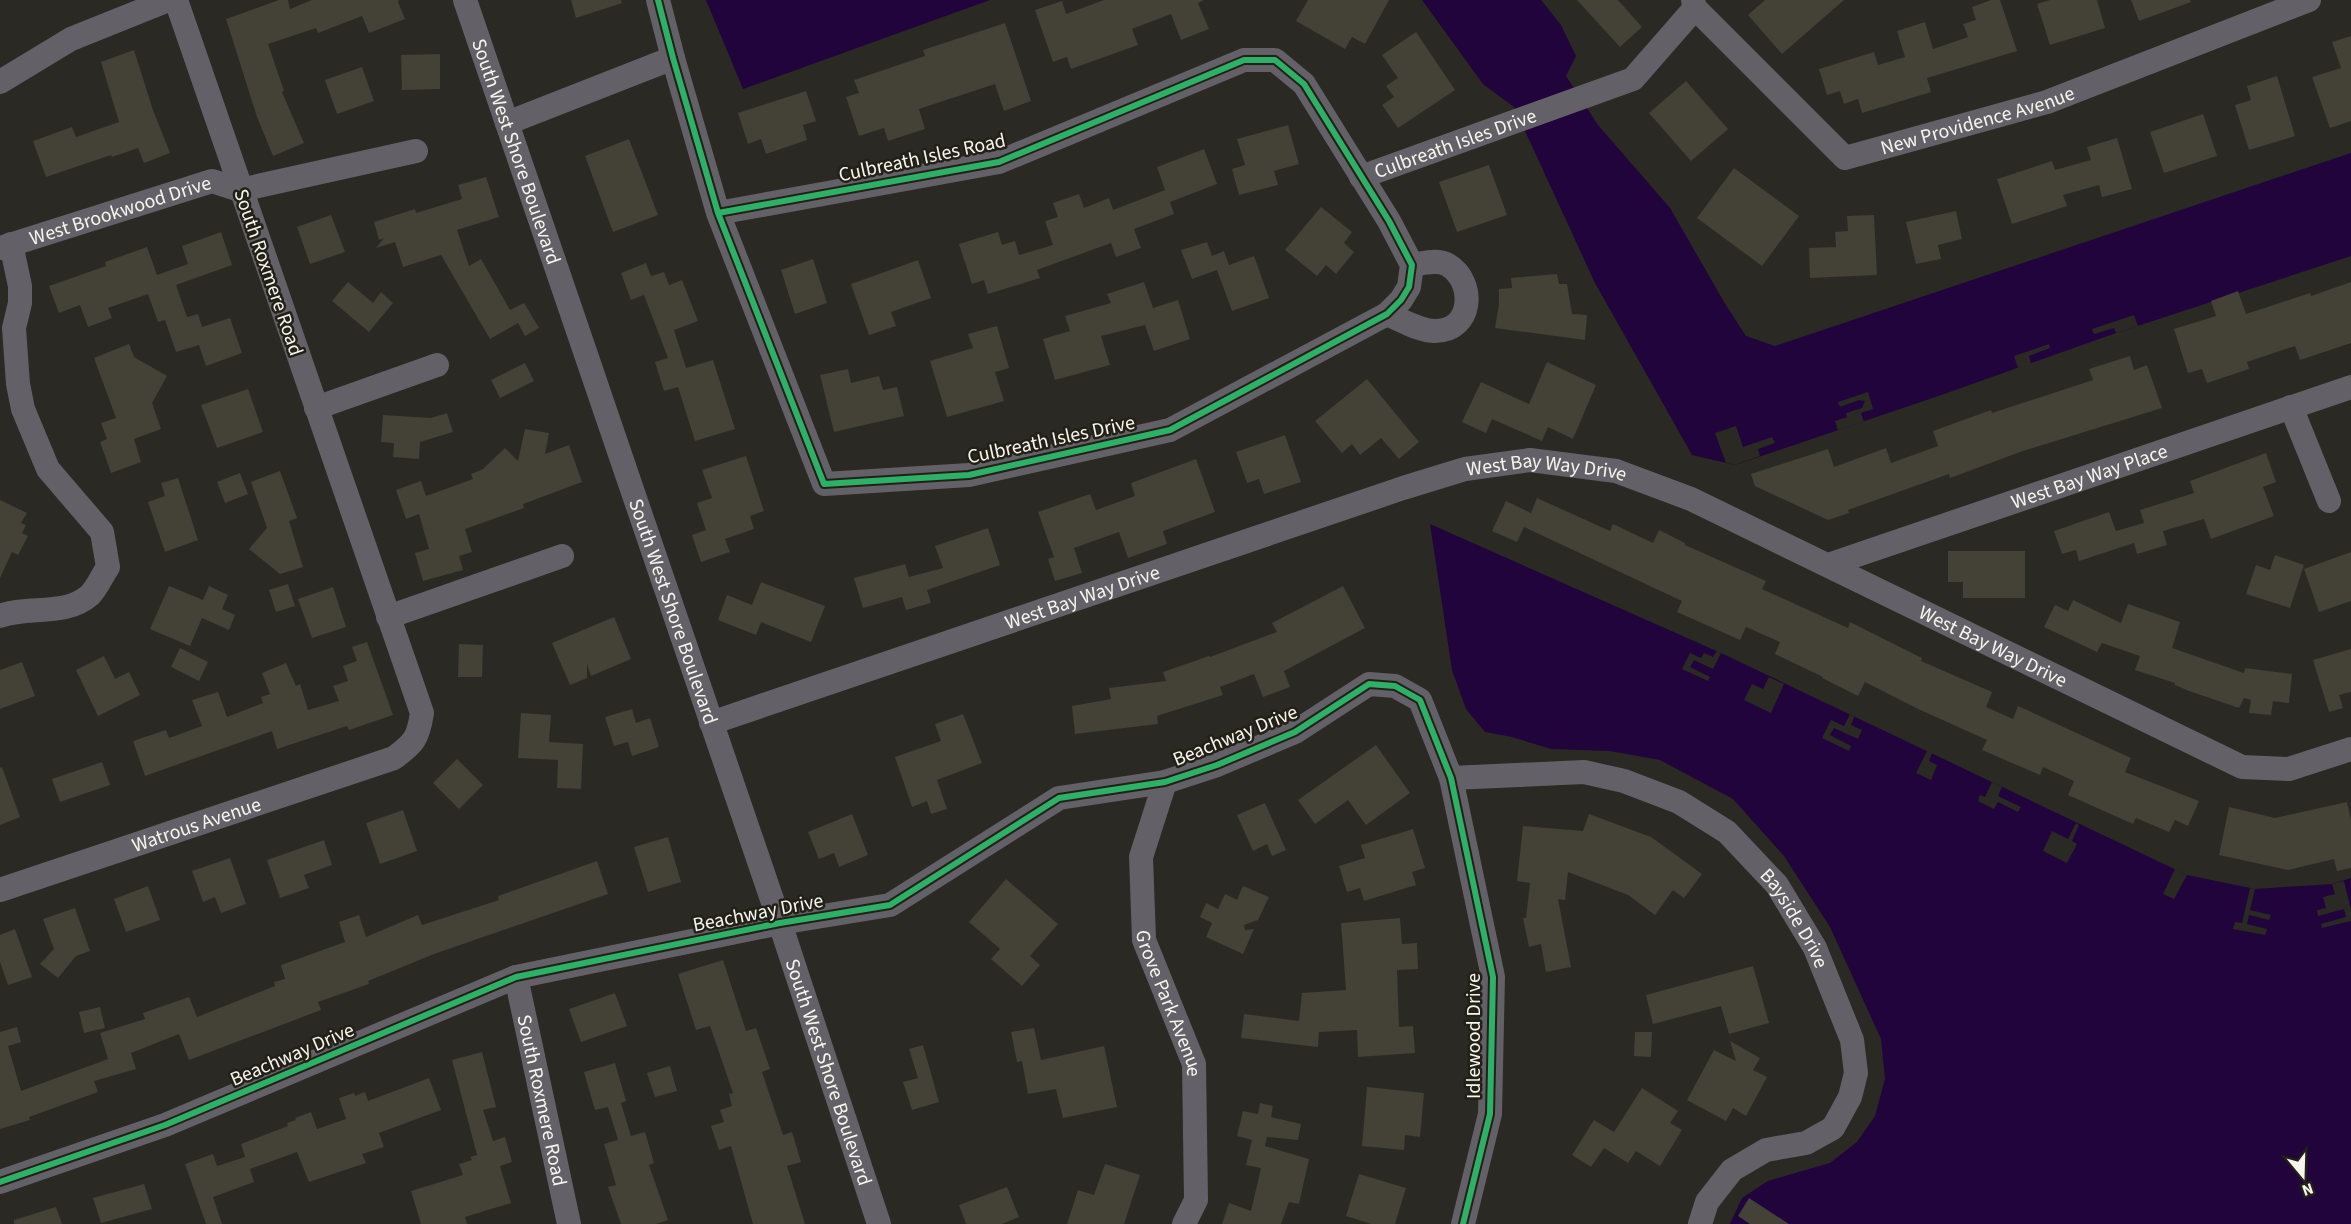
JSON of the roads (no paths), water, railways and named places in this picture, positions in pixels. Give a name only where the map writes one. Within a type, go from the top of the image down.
[{"type":"street","points":[[0,82],[71,39],[168,0]]},
{"type":"street","name":"South Roxmere Road","points":[[176,0],[422,713],[419,733],[412,745],[393,758]]},
{"type":"street","name":"South West Shore Boulevard","points":[[465,0],[780,923],[879,1224]]},
{"type":"street","points":[[658,0],[718,213]]},
{"type":"street","name":"New Providence Avenue","points":[[1694,4],[1845,158],[2047,102],[2308,0]]},
{"type":"street","name":"Culbreath Isles Drive","points":[[718,213],[824,484],[969,475],[1170,430],[1387,314],[1401,300],[1409,287],[1412,265],[1389,221],[1361,177],[1633,79],[1694,4]]},
{"type":"street","points":[[507,123],[673,58]]},
{"type":"street","name":"Culbreath Isles Road","points":[[718,213],[999,162],[1244,60],[1275,60],[1304,84],[1361,177]]},
{"type":"street","name":"West Brookwood Drive","points":[[5,246],[212,181],[240,190],[416,151]]},
{"type":"street","points":[[0,616],[38,609],[69,608],[90,594],[108,567],[102,532],[48,469],[23,409],[18,384],[14,328],[20,303],[20,286],[5,246]]},
{"type":"street","points":[[1387,314],[1423,329],[1436,331],[1448,328],[1460,321],[1466,309],[1468,294],[1462,279],[1447,264],[1427,262],[1412,265]]},
{"type":"street","points":[[316,408],[437,365]]},
{"type":"street","name":"West Bay Way Place","points":[[1828,565],[2351,387]]},
{"type":"street","points":[[2291,407],[2329,501]]},
{"type":"street","name":"West Bay Way Drive","points":[[711,723],[1402,488],[1465,469],[1530,460],[1616,471],[1691,499],[2242,767],[2289,769],[2351,749]]},
{"type":"street","points":[[388,617],[562,556]]},
{"type":"street","name":"Beachway Drive","points":[[0,1182],[165,1125],[516,977],[780,923],[890,905],[1059,798],[1165,782],[1217,765],[1295,732],[1369,684],[1395,686],[1420,700],[1451,778]]},
{"type":"street","name":"Watrous Avenue","points":[[0,890],[393,758]]},
{"type":"street","name":"Bayside Drive","points":[[1451,778],[1584,772],[1624,781],[1679,802],[1728,832],[1770,877],[1815,948],[1852,1040],[1856,1073],[1850,1097],[1833,1128],[1806,1143],[1766,1150],[1732,1170],[1707,1202],[1701,1224]]},
{"type":"street","name":"Idlewood Drive","points":[[1451,778],[1493,977],[1490,1114],[1463,1224]]},
{"type":"street","name":"Grove Park Avenue","points":[[1165,782],[1141,857],[1144,940],[1194,1064],[1196,1200],[1184,1224]]},
{"type":"street","name":"South Roxmere Road","points":[[516,977],[567,1223]]}]
